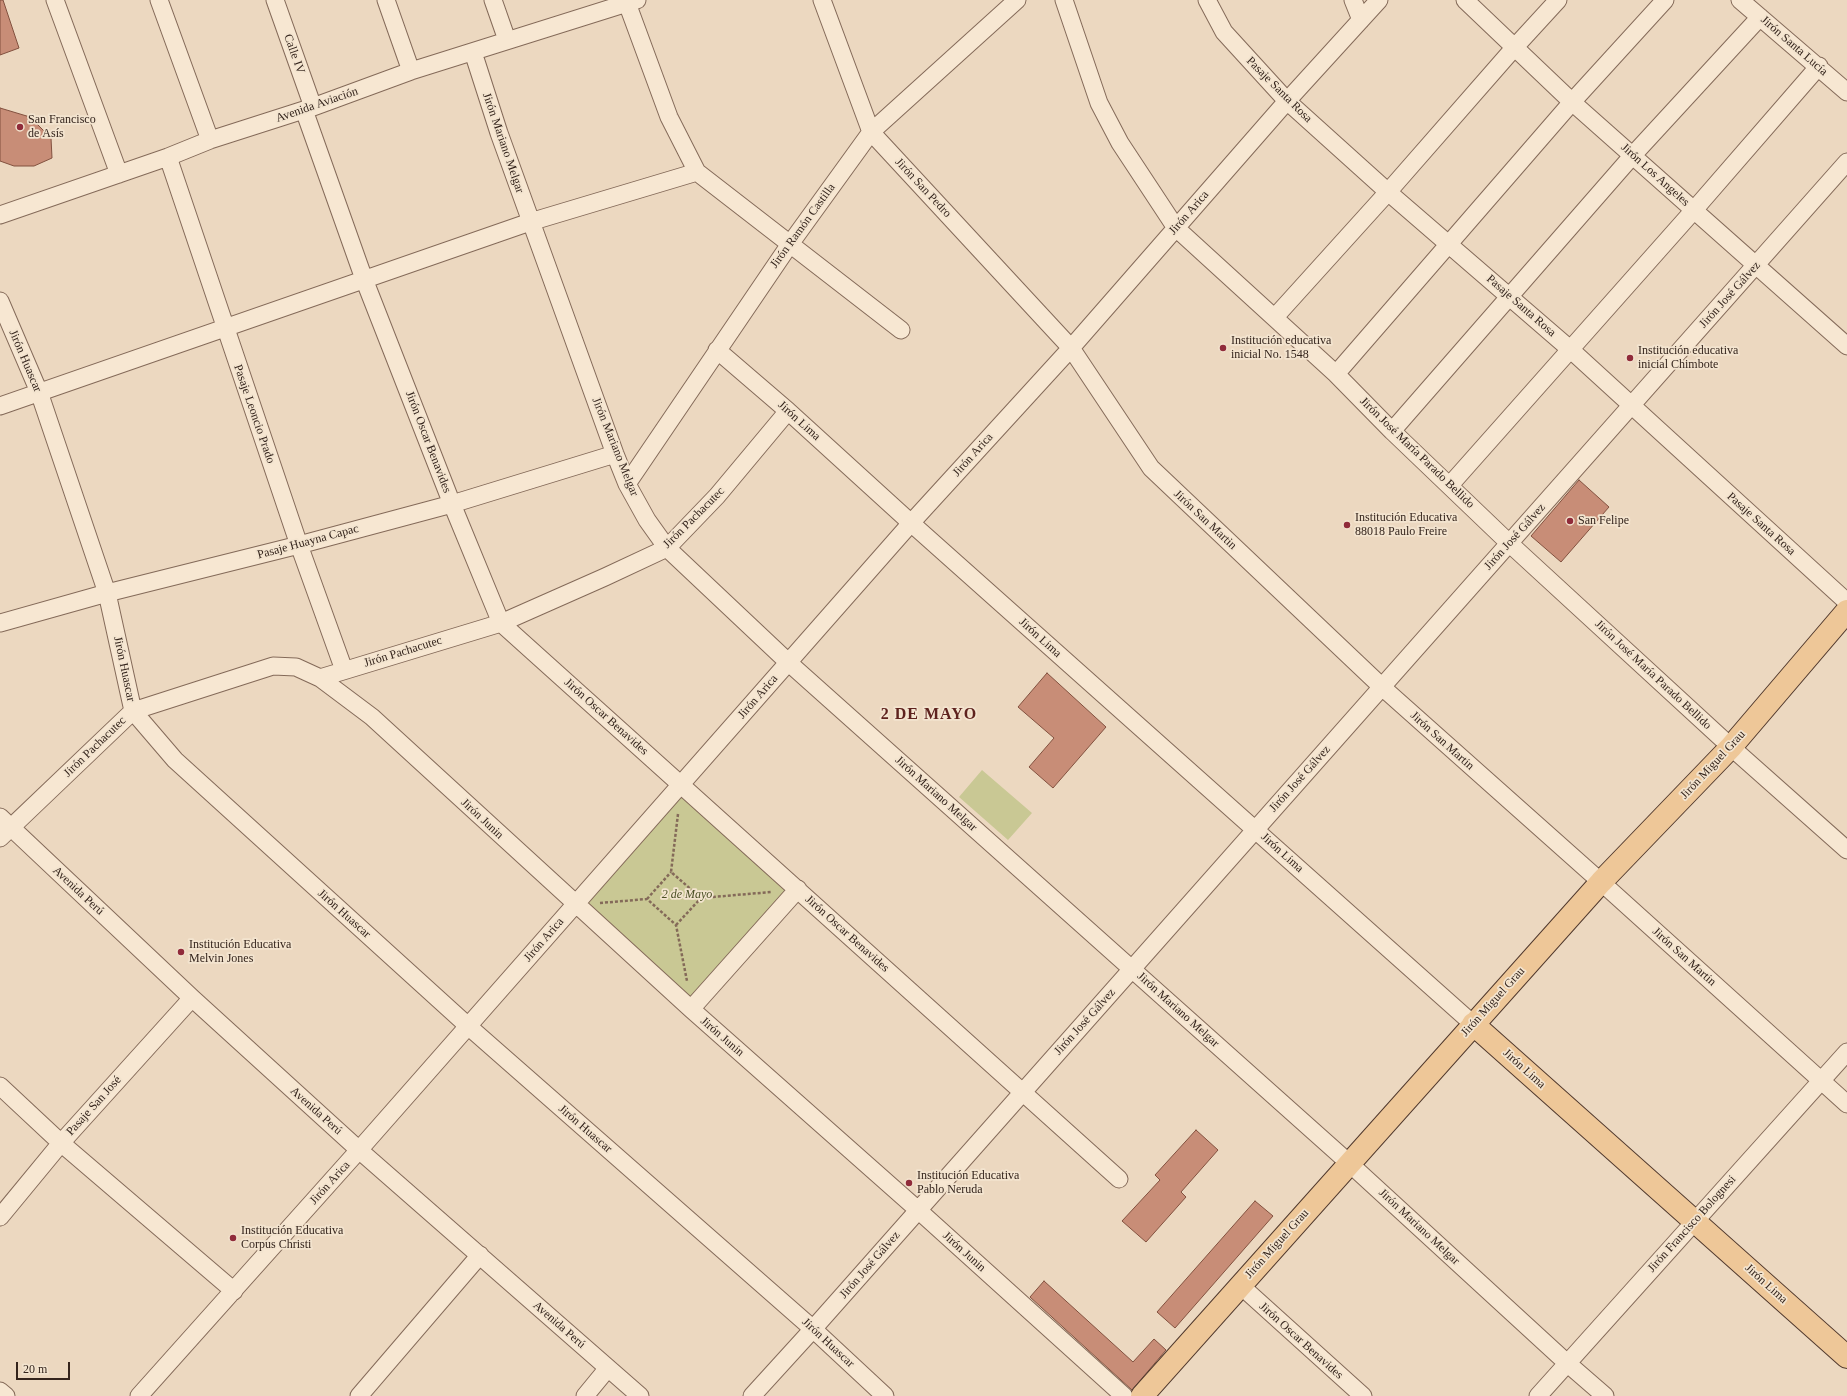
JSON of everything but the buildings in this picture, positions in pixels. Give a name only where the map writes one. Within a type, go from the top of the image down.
[{"type":"main road","name":"Jirón Miguel Grau","points":[[1142,1396],[1601,882],[1731,747],[1847,611]]},
{"type":"main road","name":"Jirón Lima","points":[[1473,1024],[1847,1357]]},
{"type":"street","points":[[56,0],[118,174]]},
{"type":"street","points":[[158,0],[210,140]]},
{"type":"street","name":"Calle IV","points":[[275,0],[309,109]]},
{"type":"street","points":[[386,0],[409,64]]},
{"type":"street","points":[[493,0],[507,40]]},
{"type":"street","name":"Jirón San Pedro","points":[[822,0],[871,132],[1071,348]]},
{"type":"street","name":"Jirón Ramón Castilla","points":[[627,484],[790,244],[871,132],[1017,0]]},
{"type":"street","name":"Jirón José María Parado Bellido","points":[[1064,0],[1099,104],[1120,143],[1176,228],[1336,374],[1392,431],[1509,543],[1731,747],[1847,850]]},
{"type":"street","name":"Pasaje Santa Rosa","points":[[1207,0],[1224,32],[1287,101],[1388,192],[1449,243],[1571,350],[1847,602]]},
{"type":"street","points":[[1353,0],[1361,20]]},
{"type":"street","name":"Jirón Arica","points":[[142,1395],[911,523],[1071,348],[1287,101],[1379,0]]},
{"type":"street","name":"Jirón Los Angeles","points":[[1465,0],[1572,102],[1847,346]]},
{"type":"street","points":[[1275,317],[1558,0]]},
{"type":"street","points":[[1336,374],[1572,102],[1665,0]]},
{"type":"street","name":"Jirón Santa Lucía","points":[[1740,0],[1847,92]]},
{"type":"street","points":[[632,2],[669,117],[697,172],[901,330]]},
{"type":"street","name":"Avenida Aviación","points":[[0,214],[168,157],[210,140],[309,109],[409,64],[473,52],[599,5],[632,2]]},
{"type":"street","points":[[1392,431],[1633,155],[1760,17]]},
{"type":"street","name":"Jirón Mariano Melgar","points":[[473,52],[530,222],[615,454],[627,484],[647,520],[666,548],[788,663],[1132,968],[1605,1396]]},
{"type":"street","points":[[1450,485],[1694,210],[1818,66]]},
{"type":"street","name":"Jirón Oscar Benavides","points":[[309,109],[364,280],[452,504],[501,623],[1119,1179]]},
{"type":"street","name":"Pasaje Leoncio Prado","points":[[168,157],[224,328],[344,670]]},
{"type":"street","name":"Jirón José Gálvez","points":[[752,1396],[1847,162]]},
{"type":"street","points":[[0,406],[530,222],[697,172]]},
{"type":"street","name":"Jirón Huascar","points":[[0,300],[39,392],[107,593],[133,712],[175,760],[468,1026],[813,1329],[885,1396]]},
{"type":"street","name":"Jirón San Martin","points":[[1071,348],[1150,468],[1382,687],[1847,1104]]},
{"type":"street","name":"Jirón Lima","points":[[717,350],[788,410],[911,523],[1473,1024]]},
{"type":"street","name":"Jirón Pachacutec","points":[[4,827],[133,712],[273,666],[296,667],[320,678],[501,623],[666,548],[717,496],[788,410]]},
{"type":"street","name":"Pasaje Huayna Capac","points":[[0,623],[107,593],[299,545],[452,504],[615,454]]},
{"type":"street","name":"Jirón Junin","points":[[320,678],[372,717],[691,1009],[918,1210],[1124,1396]]},
{"type":"street","name":"Avenida Perú","points":[[4,827],[359,1150],[640,1396]]},
{"type":"street","points":[[691,1009],[798,889]]},
{"type":"street","name":"Pasaje San José","points":[[0,1217],[62,1143],[192,998]]},
{"type":"street","name":"Jirón Francisco Bolognesi","points":[[1538,1396],[1847,1052]]},
{"type":"street","points":[[0,1086],[62,1143],[234,1291]]},
{"type":"street","points":[[359,1396],[480,1255]]},
{"type":"street","name":"Jirón Oscar Benavides","points":[[1240,1285],[1363,1396]]},
{"type":"street","points":[[585,1396],[608,1368]]},
{"type":"street","points":[[0,1391],[6,1396]]},
{"type":"path","points":[[576,904],[646,899],[671,872],[681,784]]},
{"type":"path","points":[[671,872],[701,898]]},
{"type":"path","points":[[676,925],[701,898],[798,889]]},
{"type":"path","points":[[646,899],[676,925],[691,1009]]},
{"type":"green space","points":[[982,770],[1032,813],[1008,840],[959,797]]},
{"type":"green space","name":"2 de Mayo","points":[[681,789],[794,890],[691,1002],[579,904]]},
{"type":"place","name":"San Francisco de Asís","points":[[20,127]]},
{"type":"place","name":"Institución educativa inicial No. 1548","points":[[1223,348]]},
{"type":"place","name":"Institución educativa inicial Chimbote","points":[[1630,358]]},
{"type":"place","name":"San Felipe","points":[[1570,521]]},
{"type":"place","name":"Institución Educativa 88018 Paulo Freire","points":[[1347,525]]},
{"type":"place","name":"Institución Educativa Melvin Jones","points":[[181,952]]},
{"type":"place","name":"Institución Educativa Pablo Neruda","points":[[909,1183]]},
{"type":"place","name":"Institución Educativa Corpus Christi","points":[[233,1238]]},
{"type":"district","name":"2 DE MAYO","points":[[929,715]]}]
